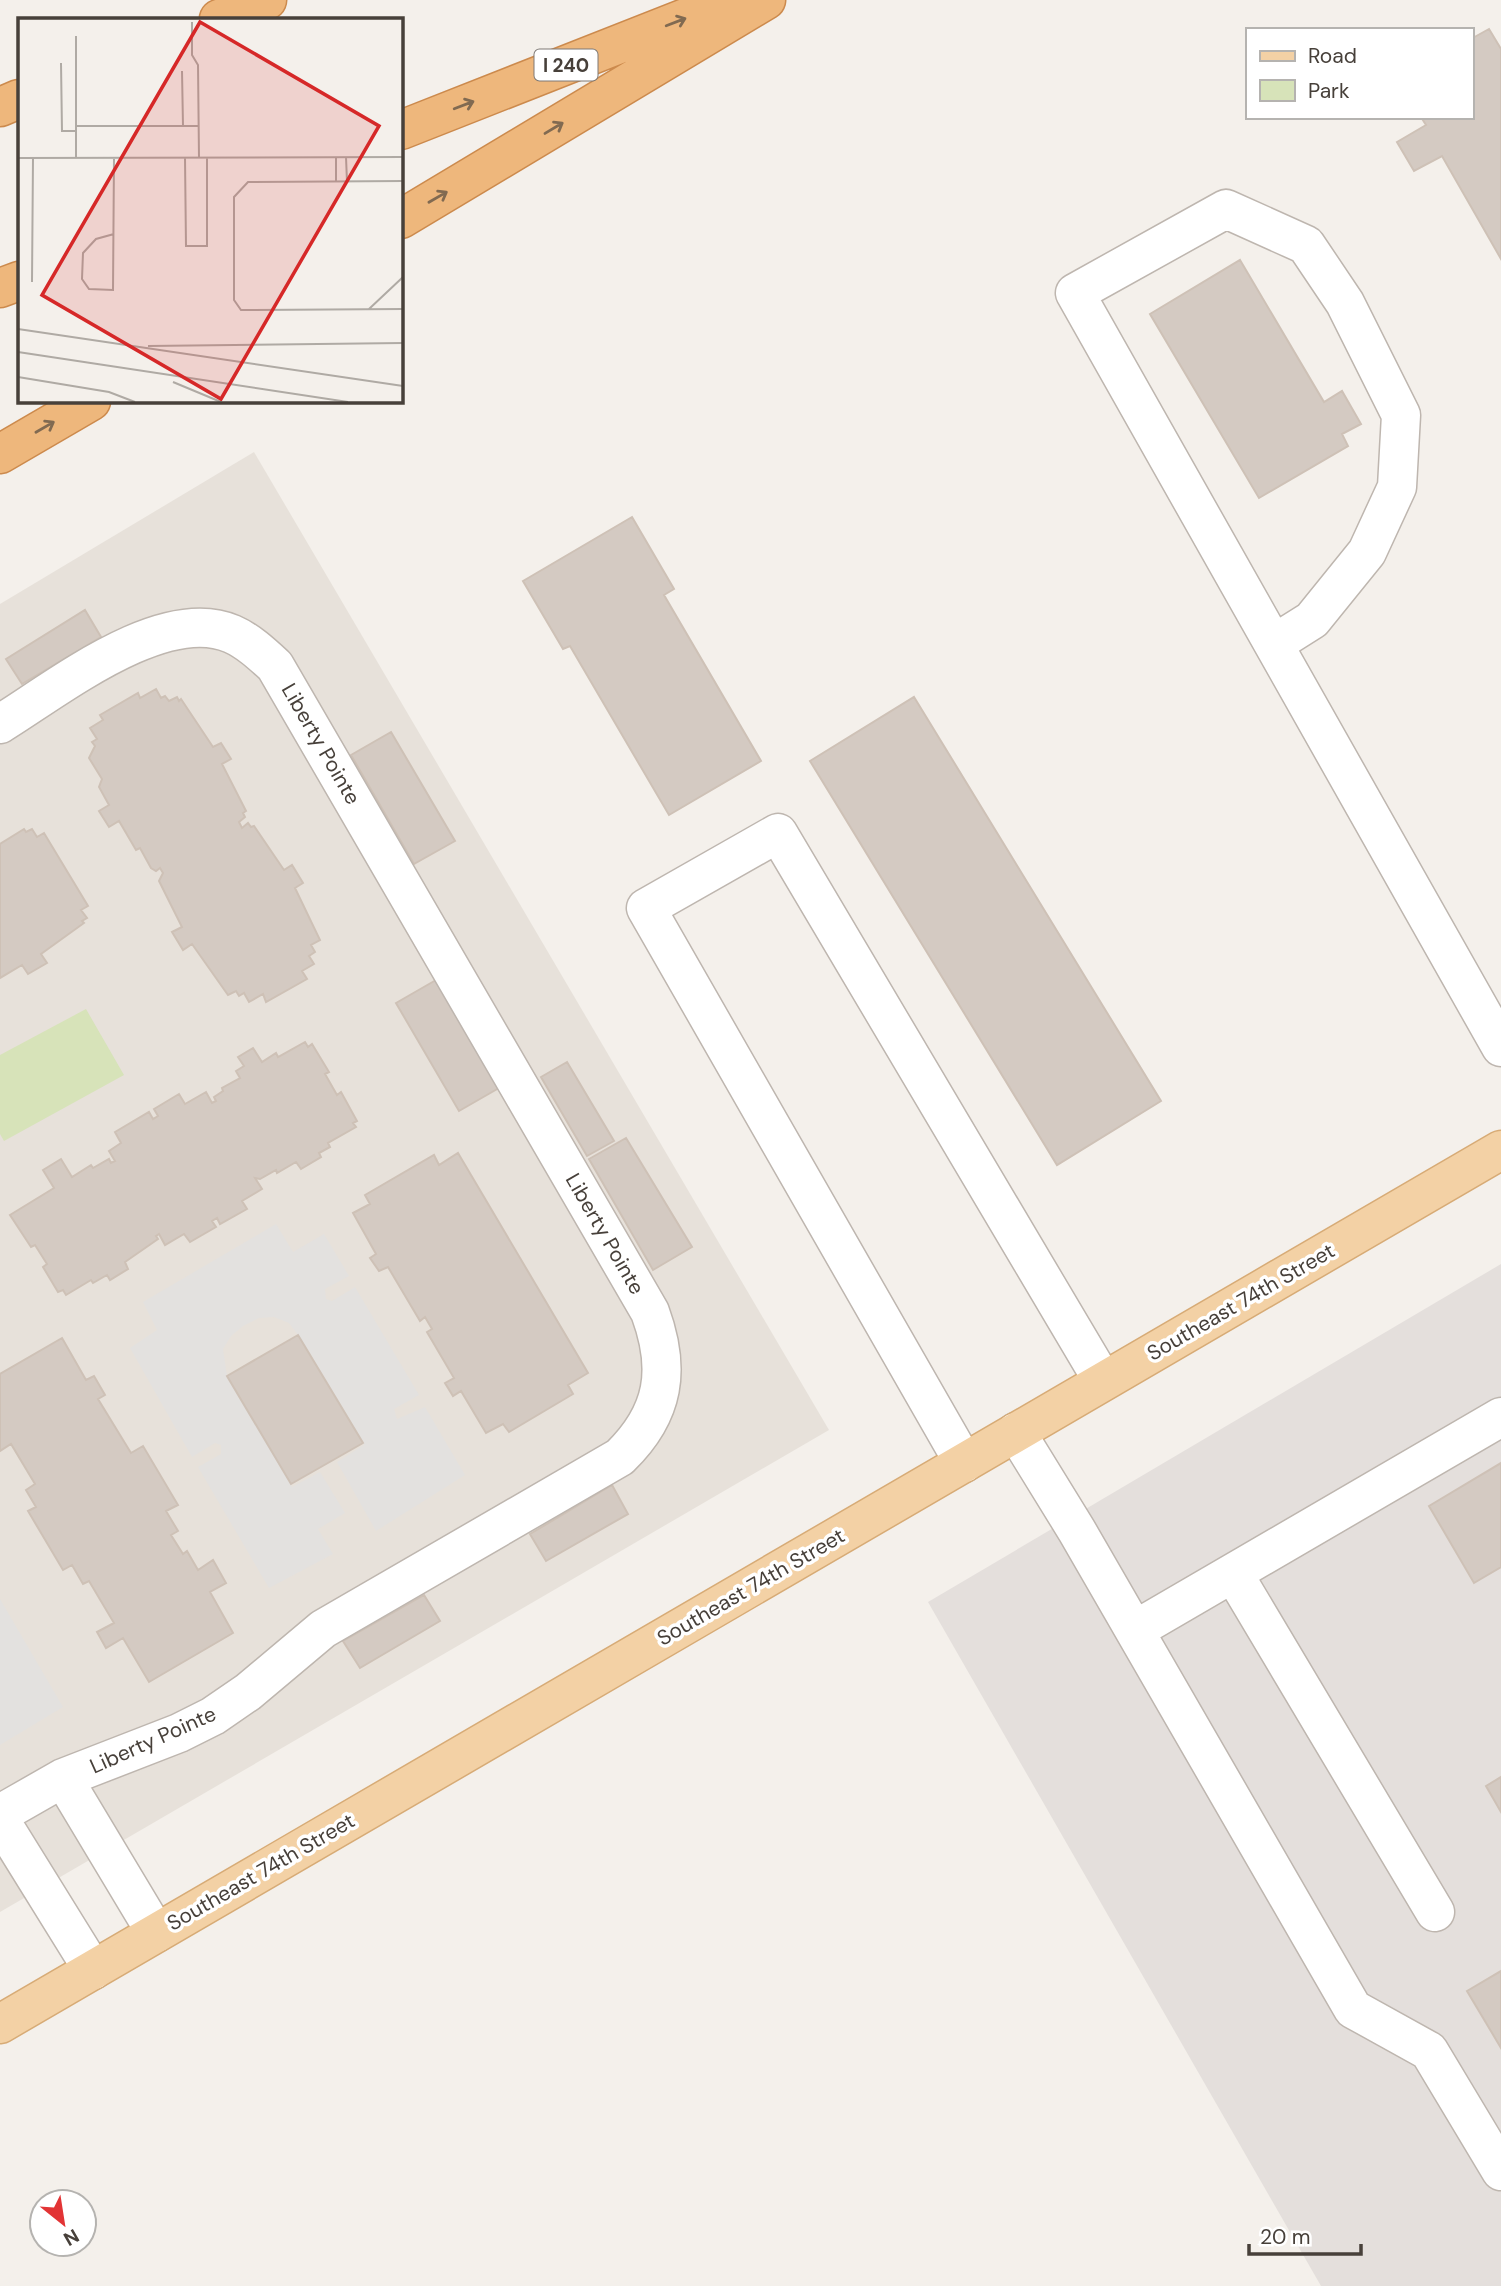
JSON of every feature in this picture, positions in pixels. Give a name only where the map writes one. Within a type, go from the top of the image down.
[{"type":"highway","points":[[222,18],[267,0]]},
{"type":"highway","name":"I 240","points":[[402,130],[731,0]]},
{"type":"highway","points":[[402,218],[766,0]]},
{"type":"highway","points":[[0,107],[18,99]]},
{"type":"highway","points":[[0,288],[18,281]]},
{"type":"highway","points":[[0,454],[89,402]]},
{"type":"main road","name":"Southeast 74th Street","points":[[0,2024],[1501,1150]]},
{"type":"street","points":[[1274,645],[1312,620],[1367,552],[1397,487],[1401,415],[1345,303],[1306,245],[1226,209],[1075,293],[1501,1047]]},
{"type":"street","name":"Liberty Pointe","points":[[0,724],[132,643],[173,631],[201,628],[231,633],[275,666],[650,1312],[661,1343],[662,1376],[655,1409],[642,1435],[620,1457],[323,1629],[248,1692],[213,1716],[179,1733],[63,1778],[0,1814]]},
{"type":"street","points":[[964,1463],[646,908],[778,834],[1103,1381]]},
{"type":"street","points":[[1135,1630],[1501,1417]]},
{"type":"street","points":[[1016,1432],[1135,1630],[1353,2009],[1429,2051],[1501,2171]]},
{"type":"street","points":[[1233,1573],[1435,1912]]},
{"type":"street","points":[[63,1778],[156,1933]]},
{"type":"street","points":[[0,1820],[93,1970]]},
{"type":"shaded area","points":[[254,452],[829,1430],[0,1912],[0,604]]},
{"type":"shaded area","points":[[276,1224],[293,1252],[324,1234],[349,1276],[325,1289],[326,1299],[332,1301],[355,1287],[419,1395],[394,1409],[397,1419],[425,1407],[465,1475],[376,1531],[337,1462],[364,1445],[298,1335],[289,1323],[274,1317],[259,1318],[243,1326],[231,1336],[223,1349],[227,1376],[292,1487],[320,1472],[345,1513],[318,1529],[333,1554],[269,1588],[198,1467],[221,1454],[221,1445],[215,1443],[192,1457],[130,1348],[157,1330],[143,1302]]},
{"type":"shaded area","points":[[1501,1264],[1501,2286],[1321,2286],[928,1602]]},
{"type":"shaded area","points":[[0,1599],[63,1707],[0,1745]]},
{"type":"green space","points":[[86,1009],[124,1075],[4,1141],[0,1134],[0,1055]]},
{"type":"building","points":[[1489,29],[1501,49],[1501,259],[1442,156],[1414,171],[1397,142],[1426,125],[1422,119],[1473,119],[1473,38]]},
{"type":"building","points":[[1240,260],[1324,402],[1342,391],[1361,424],[1342,434],[1348,446],[1259,498],[1150,314]]},
{"type":"building","points":[[632,517],[674,589],[664,595],[761,761],[669,815],[570,646],[563,649],[523,581]]},
{"type":"building","points":[[85,610],[101,637],[22,684],[6,659]]},
{"type":"building","points":[[156,689],[161,698],[165,696],[169,701],[177,697],[179,701],[181,699],[213,747],[221,743],[231,759],[222,764],[246,811],[243,813],[245,817],[239,822],[242,828],[248,823],[251,827],[254,826],[284,870],[292,865],[303,883],[295,888],[320,940],[311,945],[315,952],[309,956],[314,964],[302,971],[307,979],[266,1002],[263,994],[249,1002],[244,993],[239,996],[236,991],[228,995],[192,944],[183,950],[172,932],[182,927],[159,881],[163,873],[160,868],[156,871],[151,868],[140,848],[136,850],[119,821],[109,827],[99,811],[109,805],[99,787],[102,779],[89,758],[95,746],[92,742],[97,739],[90,728],[103,720],[100,715],[138,693],[140,698]]},
{"type":"building","points":[[914,697],[1161,1101],[1057,1165],[810,761]]},
{"type":"building","points":[[391,732],[455,841],[414,864],[351,755]]},
{"type":"building","points":[[24,829],[26,832],[32,829],[37,837],[44,833],[88,906],[81,910],[87,918],[41,954],[47,963],[28,974],[22,965],[0,978],[0,844]]},
{"type":"building","points":[[436,980],[499,1088],[459,1111],[396,1003]]},
{"type":"building","points":[[305,1042],[308,1047],[312,1044],[329,1072],[325,1074],[337,1095],[341,1092],[357,1121],[353,1123],[356,1127],[328,1143],[330,1147],[319,1153],[321,1157],[301,1169],[296,1162],[277,1173],[276,1170],[260,1179],[255,1178],[262,1189],[242,1201],[247,1209],[220,1224],[217,1218],[212,1221],[216,1227],[190,1242],[184,1234],[165,1245],[159,1234],[156,1236],[158,1239],[125,1262],[128,1269],[110,1280],[107,1275],[93,1283],[91,1280],[66,1295],[63,1290],[58,1292],[43,1267],[47,1264],[35,1245],[31,1247],[10,1215],[54,1188],[43,1170],[61,1159],[72,1177],[91,1165],[93,1168],[109,1159],[111,1163],[115,1161],[109,1151],[121,1143],[115,1132],[149,1112],[153,1119],[158,1116],[154,1109],[179,1094],[185,1104],[206,1092],[212,1103],[216,1101],[214,1097],[223,1091],[222,1088],[240,1078],[236,1071],[244,1066],[238,1057],[253,1048],[262,1062],[276,1053],[278,1057]]},
{"type":"building","points":[[567,1062],[614,1141],[587,1156],[541,1077]]},
{"type":"building","points":[[626,1138],[692,1247],[653,1270],[589,1159]]},
{"type":"building","points":[[458,1153],[588,1373],[568,1385],[573,1394],[509,1432],[503,1424],[486,1433],[461,1391],[453,1396],[445,1383],[454,1378],[427,1332],[432,1329],[425,1317],[420,1321],[388,1267],[379,1271],[370,1258],[376,1254],[353,1213],[370,1204],[365,1195],[434,1155],[439,1165]]},
{"type":"building","points":[[298,1335],[363,1443],[291,1484],[227,1376]]},
{"type":"building","points":[[62,1338],[86,1380],[94,1376],[105,1395],[98,1399],[131,1453],[143,1446],[178,1505],[166,1511],[178,1531],[171,1535],[183,1554],[187,1551],[198,1570],[213,1560],[226,1583],[210,1592],[233,1633],[149,1682],[123,1638],[106,1648],[97,1632],[114,1623],[89,1581],[83,1584],[72,1565],[63,1570],[28,1511],[36,1507],[26,1490],[35,1484],[11,1444],[0,1451],[0,1374]]},
{"type":"building","points":[[1501,1463],[1501,1567],[1474,1583],[1429,1506]]},
{"type":"building","points":[[612,1485],[628,1514],[546,1561],[530,1534]]},
{"type":"building","points":[[424,1595],[440,1621],[360,1668],[343,1641]]},
{"type":"building","points":[[1501,1777],[1501,1812],[1486,1786]]},
{"type":"building","points":[[1501,1971],[1501,2048],[1467,1991]]}]
